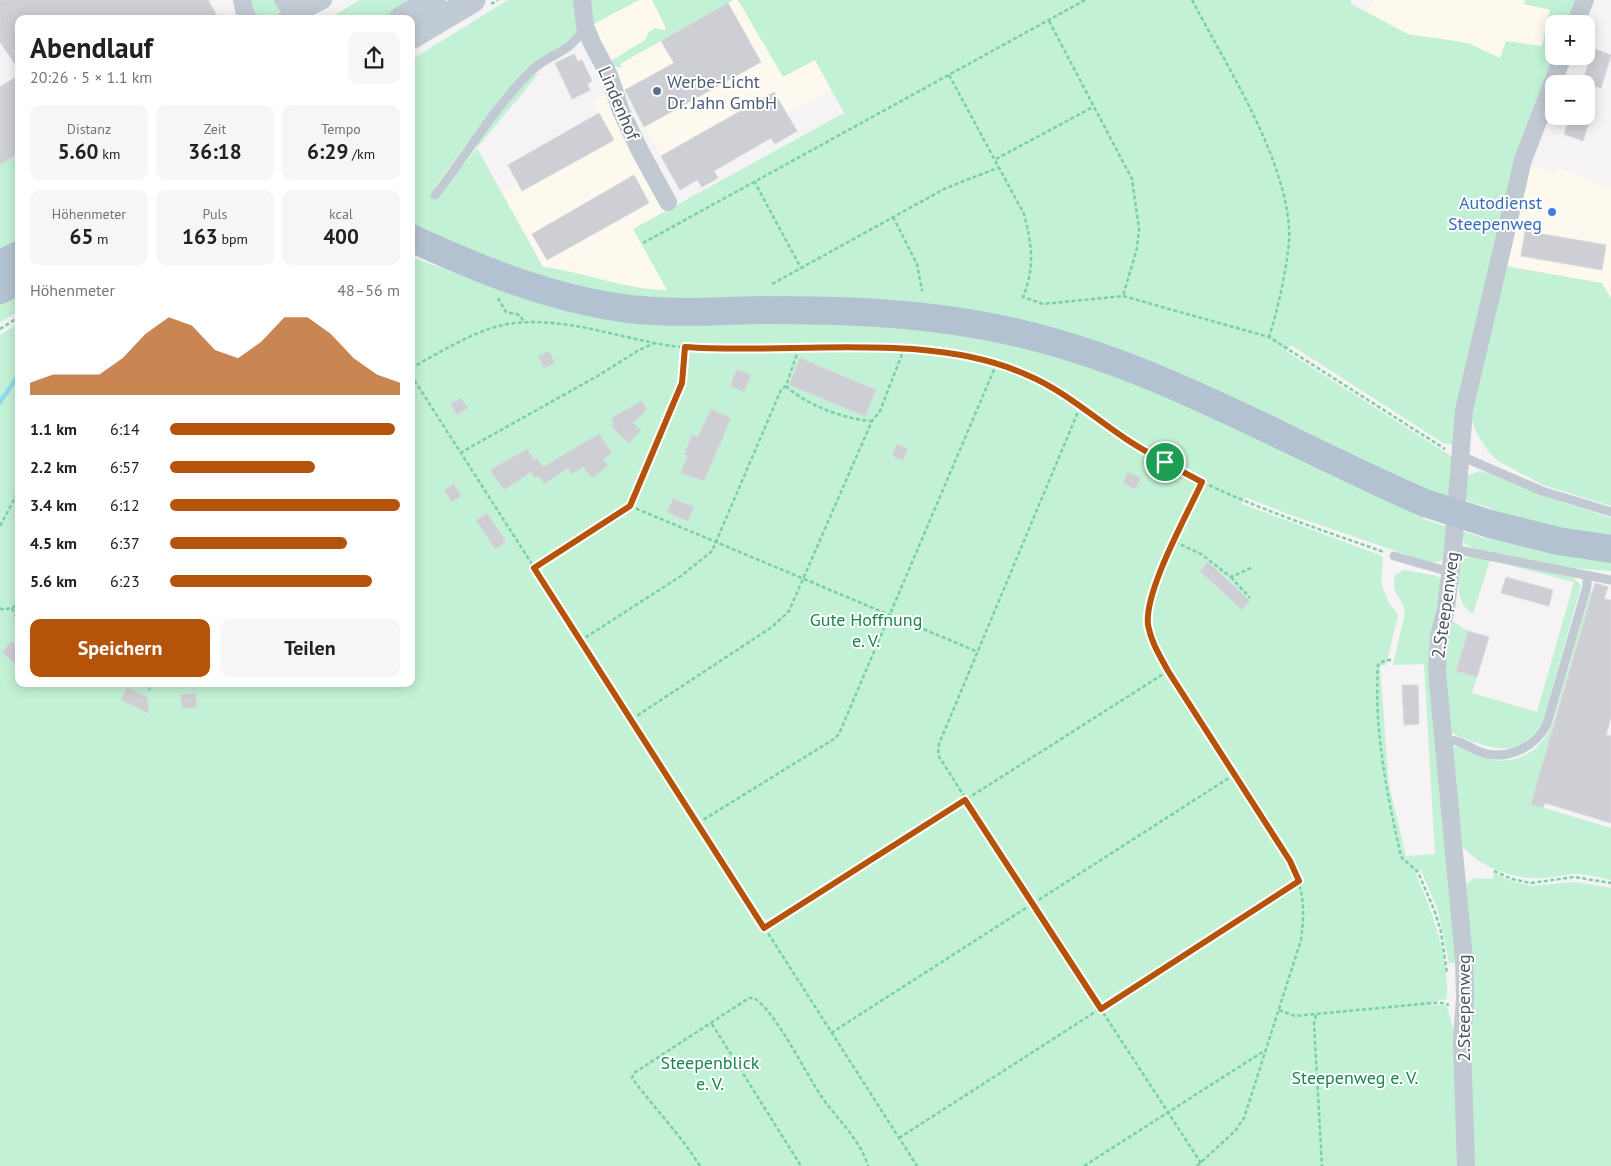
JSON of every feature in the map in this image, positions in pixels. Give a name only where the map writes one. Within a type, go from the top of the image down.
[{"type":"main road","points":[[407,15],[432,0]]},
{"type":"main road","points":[[415,35],[473,0]]},
{"type":"main road","points":[[415,240],[468,264],[534,288],[628,309],[692,313],[836,310],[911,314],[1041,337],[1131,367],[1201,396],[1353,472],[1425,503],[1490,524],[1558,541],[1611,549]]},
{"type":"main road","points":[[415,252],[468,264]]},
{"type":"main road","points":[[0,264],[15,257]]},
{"type":"main road","points":[[0,290],[15,282]]},
{"type":"street","points":[[242,0],[247,15]]},
{"type":"street","points":[[283,0],[288,6],[318,3]]},
{"type":"street","name":"Lindenhof","points":[[582,0],[585,26],[609,75],[621,111],[668,202]]},
{"type":"street","points":[[1578,15],[1584,0]]},
{"type":"street","points":[[294,15],[318,3]]},
{"type":"street","name":"2.Steepenweg","points":[[1466,1166],[1462,1049],[1465,999],[1464,959],[1437,672],[1439,636],[1446,609],[1453,549],[1464,410],[1523,160],[1560,65]]},
{"type":"lane","points":[[435,194],[472,142],[530,72],[571,47],[585,26]]},
{"type":"lane","points":[[1461,456],[1542,491],[1611,512]]},
{"type":"lane","points":[[1453,549],[1611,580]]},
{"type":"lane","points":[[1394,556],[1450,572]]},
{"type":"lane","points":[[1444,740],[1465,743],[1477,750],[1492,754],[1507,754],[1520,751],[1542,733],[1547,724],[1587,586],[1587,575]]},
{"type":"path","points":[[642,243],[1049,21],[1084,0]]},
{"type":"path","points":[[1192,0],[1266,144],[1284,197],[1289,223],[1289,247],[1269,337]]},
{"type":"path","points":[[1049,21],[1128,168],[1135,192],[1139,229],[1137,248],[1124,296]]},
{"type":"path","points":[[949,75],[1024,214],[1031,239],[1032,262],[1029,282],[1023,297],[1033,302],[1052,304],[1113,295],[1124,296],[1269,337],[1441,447],[1461,456]]},
{"type":"path","points":[[996,159],[1094,106]]},
{"type":"path","points":[[772,284],[946,188],[1000,167]]},
{"type":"path","points":[[754,181],[801,268]]},
{"type":"path","points":[[893,217],[917,264],[922,291]]},
{"type":"path","points":[[506,310],[507,313],[520,315],[524,322]]},
{"type":"path","points":[[0,329],[15,320]]},
{"type":"path","points":[[415,366],[497,326],[547,321],[596,328],[656,343],[685,347],[732,351],[854,347],[904,349],[972,358],[1026,374],[1050,386],[1127,440],[1202,482],[1293,520],[1394,556]]},
{"type":"path","points":[[460,453],[601,374],[639,350],[656,343]]},
{"type":"path","points":[[534,568],[630,506],[682,383],[685,347]]},
{"type":"path","points":[[580,641],[681,576],[701,561],[717,543],[777,399],[786,386],[799,348]]},
{"type":"path","points":[[632,719],[772,628],[788,611],[872,421],[880,411],[904,349]]},
{"type":"path","points":[[698,823],[834,739],[889,616],[996,364]]},
{"type":"path","points":[[415,381],[917,1166]]},
{"type":"path","points":[[786,386],[824,408],[860,420],[872,421]]},
{"type":"path","points":[[1080,408],[938,750],[940,759],[965,800],[1201,1163]]},
{"type":"path","points":[[1197,1166],[1235,1131],[1244,1118],[1300,940],[1304,913],[1303,893],[1290,861],[1168,671],[1154,645],[1148,626],[1148,610],[1159,577],[1202,482]]},
{"type":"path","points":[[0,526],[15,498]]},
{"type":"path","points":[[630,506],[978,652]]},
{"type":"path","points":[[1175,542],[1211,560],[1231,577],[1250,598]]},
{"type":"path","points":[[1231,577],[1253,566]]},
{"type":"path","points":[[0,608],[4,610],[15,607]]},
{"type":"path","points":[[12,608],[15,614]]},
{"type":"path","points":[[1391,660],[1385,660],[1378,665],[1380,740],[1384,784],[1402,858],[1418,872],[1441,932],[1447,974]]},
{"type":"path","points":[[764,928],[1168,671]]},
{"type":"path","points":[[147,687],[150,690]]},
{"type":"path","points":[[832,1034],[1235,774]]},
{"type":"path","points":[[1494,871],[1512,879],[1531,883],[1574,877],[1611,883]]},
{"type":"path","points":[[898,1138],[1299,881]]},
{"type":"path","points":[[700,1166],[683,1140],[655,1110],[632,1078],[634,1073],[712,1024],[749,998],[754,998],[767,1010],[822,1097],[860,1148],[868,1166]]},
{"type":"path","points":[[1279,1010],[1295,1016],[1432,1003]]},
{"type":"path","points":[[1316,1015],[1314,1024],[1322,1166]]},
{"type":"path","points":[[712,1024],[801,1166]]},
{"type":"path","points":[[1084,1166],[1266,1052]]},
{"type":"shaded area","points":[[588,0],[738,0],[783,77],[815,59],[831,90],[787,115],[783,108],[670,172],[611,66],[592,25]]},
{"type":"shaded area","points":[[1373,0],[1525,0],[1524,4],[1550,10],[1549,15],[1545,15],[1545,33],[1542,47],[1506,41],[1500,58],[1468,43],[1408,34],[1366,12]]},
{"type":"shaded area","points":[[608,93],[642,166],[666,211],[633,229],[668,290],[647,290],[562,269],[544,267],[502,193],[518,184],[508,165],[599,113],[593,102]]},
{"type":"shaded area","points":[[1531,165],[1553,174],[1557,167],[1611,189],[1611,298],[1602,283],[1506,266]]},
{"type":"green space","points":[[248,0],[277,0],[285,8],[281,15],[254,15]]},
{"type":"green space","points":[[360,0],[418,0],[391,15],[335,15]]},
{"type":"green space","points":[[508,0],[575,0],[579,21],[576,34],[566,45],[532,64],[527,69],[489,114],[430,194],[436,199],[477,148],[543,267],[636,287],[667,290],[633,229],[844,113],[815,60],[783,77],[738,0],[1351,0],[1351,4],[1408,34],[1468,43],[1500,58],[1506,41],[1542,46],[1545,32],[1545,65],[1552,65],[1549,75],[1545,75],[1545,91],[1453,445],[1443,443],[1291,345],[1286,351],[1451,456],[1454,459],[1453,497],[1427,490],[1088,341],[626,298],[559,285],[415,229],[415,58]]},
{"type":"green space","points":[[588,0],[639,0],[592,25]]},
{"type":"green space","points":[[652,0],[734,0],[620,64],[622,68],[611,66],[609,62],[645,40],[649,32],[655,28],[664,30],[666,28]]},
{"type":"green space","points":[[1525,0],[1576,0],[1570,15],[1549,15],[1550,10],[1524,4]]},
{"type":"green space","points":[[539,73],[477,148],[484,132],[500,112],[531,76]]},
{"type":"green space","points":[[15,156],[15,249],[0,256],[0,165]]},
{"type":"green space","points":[[415,258],[495,287],[982,336],[1129,377],[1423,513],[1423,519],[1449,527],[1443,560],[1431,563],[1288,514],[1245,497],[1242,504],[1380,555],[1383,558],[1381,583],[1389,603],[1398,615],[1386,665],[1380,666],[1389,785],[1406,856],[1435,854],[1424,664],[1393,665],[1405,613],[1404,607],[1395,592],[1394,582],[1395,575],[1404,570],[1437,576],[1442,580],[1458,963],[1449,963],[1438,911],[1421,870],[1415,872],[1433,918],[1445,966],[1447,999],[1432,1002],[1433,1005],[1445,1005],[1447,1007],[1455,1034],[1461,1166],[0,1166],[0,335],[15,326],[15,687],[415,687]]},
{"type":"green space","points":[[1506,266],[1602,283],[1611,298],[1611,506],[1543,485],[1498,461],[1488,451],[1476,431],[1470,411]]},
{"type":"green space","points":[[15,292],[15,313],[0,322],[0,301]]},
{"type":"green space","points":[[1480,471],[1492,474],[1543,496],[1611,518],[1611,538],[1562,530],[1492,513],[1493,509],[1464,500],[1467,476]]},
{"type":"green space","points":[[1462,531],[1487,539],[1488,534],[1611,559],[1611,571],[1572,568],[1475,549],[1464,543]]},
{"type":"green space","points":[[1469,557],[1492,558],[1572,577],[1581,585],[1543,722],[1526,741],[1509,748],[1489,747],[1456,735],[1450,729],[1445,701],[1447,626],[1452,621],[1468,631],[1457,671],[1477,677],[1472,693],[1537,712],[1574,582],[1490,560],[1473,614],[1463,604],[1458,583],[1459,561]]},
{"type":"green space","points":[[1593,590],[1531,804],[1611,828],[1611,880],[1578,874],[1539,878],[1515,876],[1495,869],[1476,859],[1462,845],[1450,749],[1454,746],[1461,747],[1485,758],[1499,761],[1519,758],[1530,753],[1539,745],[1549,731],[1553,721],[1590,593]]},
{"type":"green space","points":[[1494,873],[1511,881],[1532,886],[1575,882],[1611,888],[1611,1166],[1471,1166],[1465,885],[1474,878],[1493,879]]},
{"type":"building","points":[[0,0],[208,0],[217,15],[15,15],[15,64],[0,42]]},
{"type":"building","points":[[728,3],[761,62],[644,127],[625,90],[674,63],[661,41]]},
{"type":"building","points":[[1595,49],[1611,55],[1601,88],[1595,86],[1595,75],[1585,75],[1588,65],[1595,65]]},
{"type":"building","points":[[574,54],[578,62],[582,60],[592,81],[587,84],[590,90],[572,99],[555,63]]},
{"type":"building","points":[[15,78],[15,156],[0,165],[0,87]]},
{"type":"building","points":[[774,92],[797,131],[775,144],[771,138],[714,171],[718,178],[702,187],[697,180],[680,190],[661,156]]},
{"type":"building","points":[[599,113],[614,140],[522,191],[508,165]]},
{"type":"building","points":[[1567,125],[1588,125],[1583,141],[1564,134]]},
{"type":"building","points":[[634,175],[649,203],[547,260],[532,234]]},
{"type":"building","points":[[1525,231],[1606,245],[1602,270],[1521,256]]},
{"type":"building","points":[[549,351],[555,363],[544,368],[538,356]]},
{"type":"building","points":[[800,358],[876,390],[865,416],[789,385]]},
{"type":"building","points":[[737,369],[751,375],[744,392],[730,386]]},
{"type":"building","points":[[461,398],[468,408],[457,415],[451,404]]},
{"type":"building","points":[[642,401],[647,410],[633,423],[641,430],[629,443],[611,426],[614,424],[611,418]]},
{"type":"building","points":[[711,409],[731,418],[704,481],[680,473],[688,456],[684,455],[692,435],[698,437]]},
{"type":"building","points":[[599,434],[612,453],[603,459],[608,466],[592,478],[583,467],[572,474],[568,468],[544,484],[539,476],[535,478],[531,472],[504,490],[490,470],[527,449],[534,460],[537,458],[543,467]]},
{"type":"building","points":[[897,444],[908,449],[903,460],[892,456]]},
{"type":"building","points":[[1128,472],[1141,478],[1135,489],[1123,483]]},
{"type":"building","points":[[454,484],[461,496],[452,502],[444,490]]},
{"type":"building","points":[[673,499],[694,507],[688,521],[667,512]]},
{"type":"building","points":[[487,513],[506,542],[495,549],[476,520]]},
{"type":"building","points":[[1208,562],[1250,601],[1242,610],[1200,571]]},
{"type":"building","points":[[1506,577],[1553,590],[1549,606],[1501,593]]},
{"type":"building","points":[[1595,583],[1608,587],[1604,599],[1611,600],[1611,717],[1606,735],[1611,736],[1611,823],[1545,803],[1543,808],[1531,804]]},
{"type":"building","points":[[1468,631],[1489,637],[1477,677],[1456,671]]},
{"type":"building","points":[[12,641],[15,644],[15,663],[2,652]]},
{"type":"building","points":[[1402,685],[1418,685],[1419,724],[1404,725]]},
{"type":"building","points":[[127,688],[147,697],[149,713],[121,700]]},
{"type":"building","points":[[195,693],[197,707],[183,709],[180,695]]},
{"type":"waterway","points":[[0,402],[15,381]]},
{"type":"place","name":"Werbe-Licht Dr. Jahn GmbH","points":[[657,91]]},
{"type":"place","name":"Autodienst Steepenweg","points":[[1552,212]]},
{"type":"route","points":[[685,347],[732,351],[854,347],[904,349],[972,358],[1026,374],[1050,386],[1127,440],[1165,462],[1202,482],[1159,577],[1148,610],[1148,626],[1154,645],[1168,671],[1290,861],[1299,881],[1101,1009],[965,800],[764,928],[534,568],[630,506],[682,383],[686,358],[685,347]]},
{"type":"park label","name":"Gute Hoffnung e. V.","points":[[866,629]]},
{"type":"park label","name":"Steepenblick e. V.","points":[[710,1072]]},
{"type":"park label","name":"Steepenweg e. V.","points":[[1355,1077]]}]
